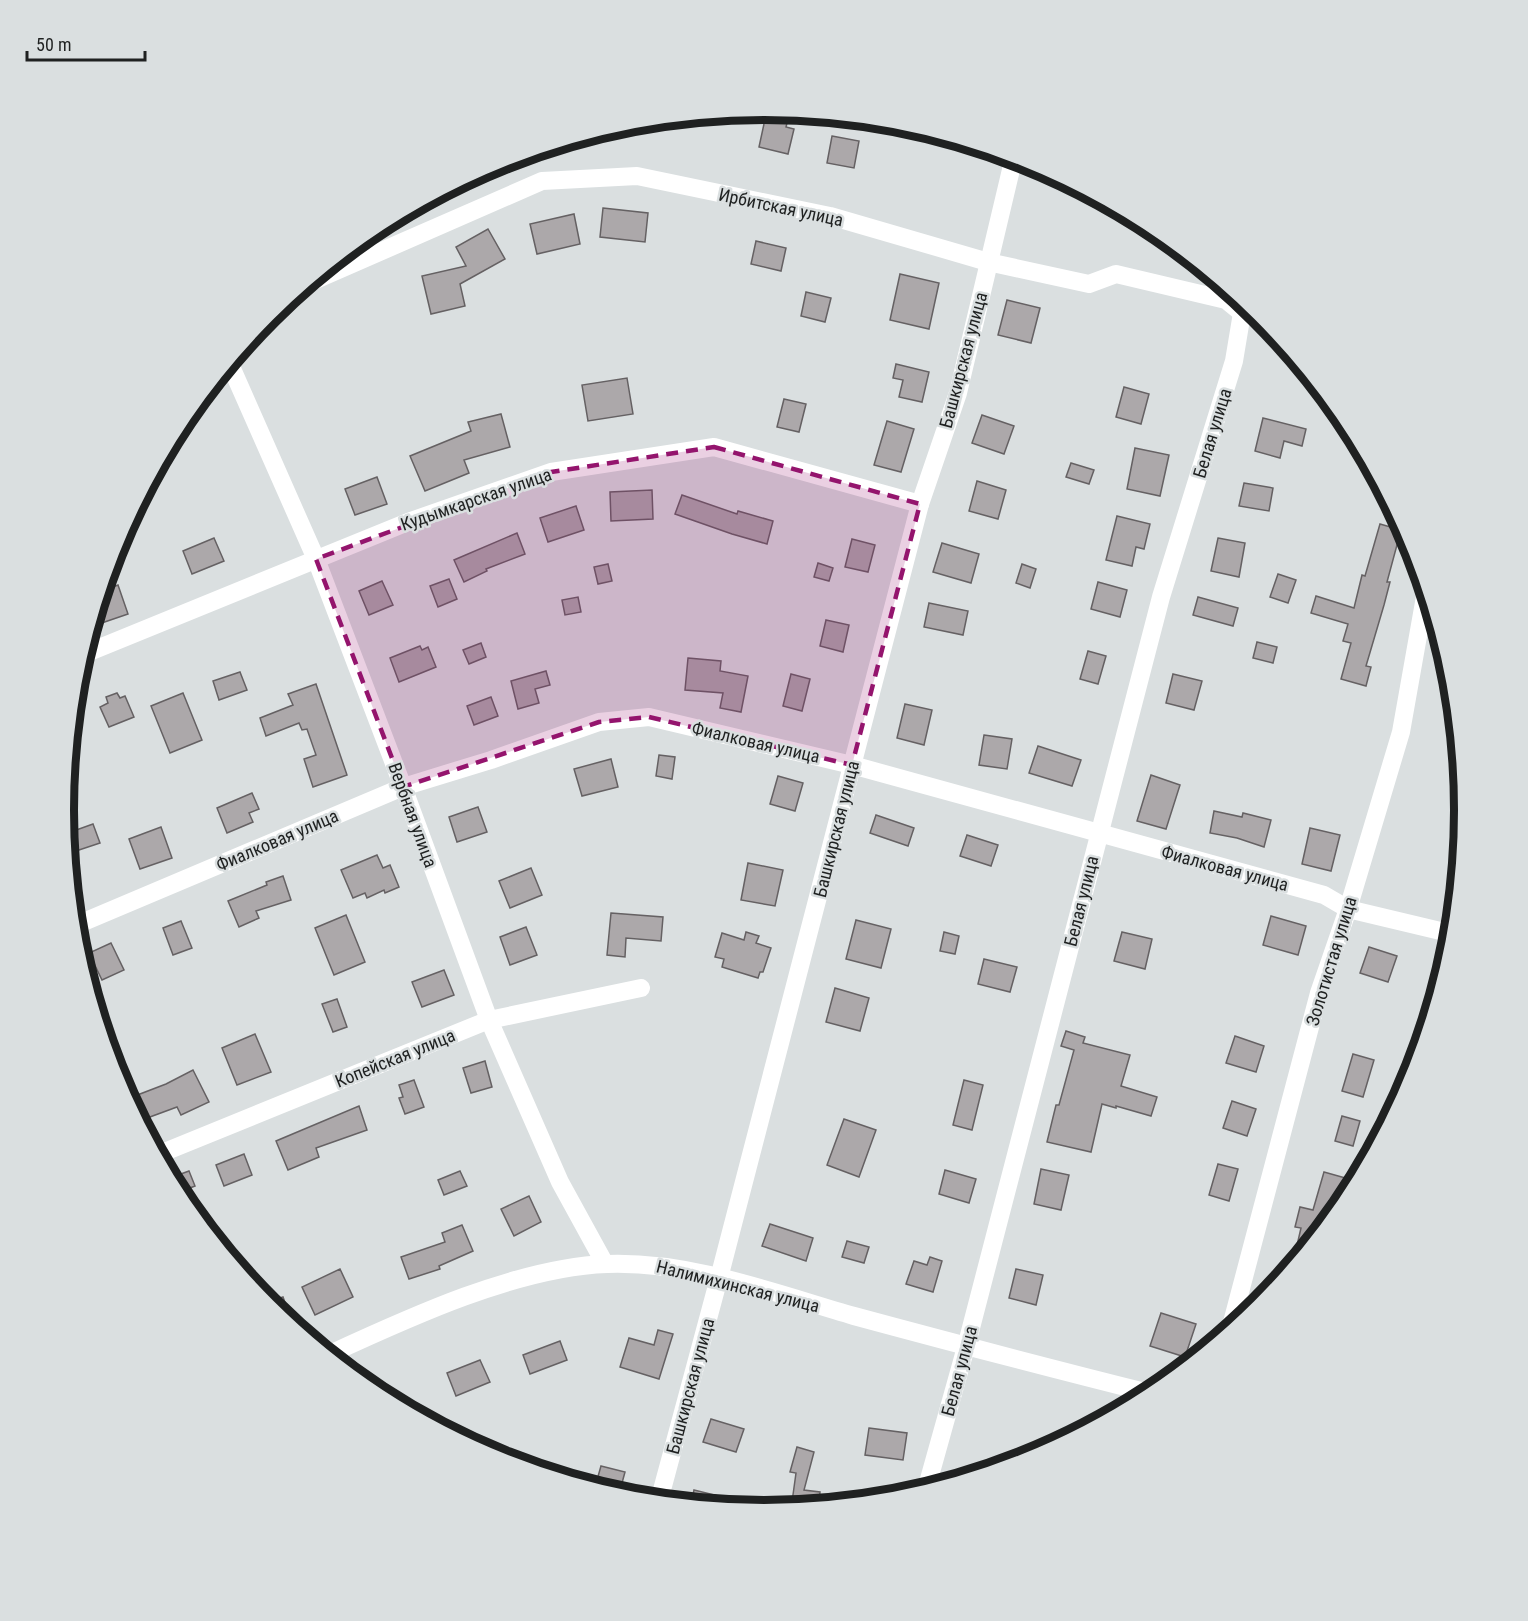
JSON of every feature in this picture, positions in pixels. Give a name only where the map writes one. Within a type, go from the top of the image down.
[{"type":"street","name":"Башкирская улица","points":[[661,1493],[920,504],[958,393],[1012,167]]},
{"type":"street","name":"Ирбитская улица","points":[[332,273],[542,181],[637,176],[830,216],[988,262],[1089,284],[1116,274],[1226,300],[1242,313]]},
{"type":"street","name":"Белая улица","points":[[929,1481],[966,1347],[1161,597],[1234,362],[1242,313]]},
{"type":"street","name":"Вербная улица","points":[[233,370],[316,559],[489,1020],[560,1182],[605,1264]]},
{"type":"street","name":"Кудымкарская улица","points":[[93,651],[408,522],[551,471],[714,447],[920,504]]},
{"type":"street","name":"Золотистая улица","points":[[1234,1316],[1319,993],[1348,909],[1401,732],[1423,606]]},
{"type":"street","name":"Фиалковая улица","points":[[83,922],[403,787],[491,760],[599,722],[649,717],[852,765],[1324,895],[1348,909],[1443,932]]},
{"type":"street","name":"Копейская улица","points":[[164,1152],[489,1020],[641,988]]},
{"type":"street","name":"Налимихинская улица","points":[[337,1353],[411,1319],[494,1287],[549,1272],[605,1264],[654,1264],[719,1278],[966,1347],[1139,1390]]},
{"type":"highlighted area","points":[[714,447],[920,504],[852,765],[649,717],[599,722],[403,787],[316,559],[551,472]]},
{"type":"building","points":[[765,120],[788,121],[786,127],[794,129],[788,154],[759,147]]},
{"type":"building","points":[[832,136],[859,141],[854,168],[827,163]]},
{"type":"building","points":[[603,208],[648,213],[645,242],[600,237]]},
{"type":"building","points":[[574,214],[580,244],[537,254],[530,224]]},
{"type":"building","points":[[488,229],[505,259],[460,284],[465,306],[431,314],[422,276],[466,266],[456,247]]},
{"type":"building","points":[[756,241],[786,248],[781,271],[751,264]]},
{"type":"building","points":[[900,274],[939,283],[929,329],[890,320]]},
{"type":"building","points":[[806,292],[831,298],[825,322],[801,316]]},
{"type":"building","points":[[1007,300],[1040,308],[1031,343],[998,335]]},
{"type":"building","points":[[896,364],[929,372],[922,402],[899,397],[903,380],[893,378]]},
{"type":"building","points":[[627,378],[633,414],[588,421],[582,385]]},
{"type":"building","points":[[1124,387],[1149,394],[1141,424],[1116,417]]},
{"type":"building","points":[[784,399],[806,404],[799,432],[777,427]]},
{"type":"building","points":[[501,414],[510,447],[464,460],[469,473],[425,491],[410,456],[471,431],[468,422]]},
{"type":"building","points":[[982,415],[1014,426],[1004,454],[972,443]]},
{"type":"building","points":[[1263,418],[1306,429],[1302,446],[1284,441],[1280,458],[1255,451]]},
{"type":"building","points":[[887,421],[914,429],[901,472],[874,465]]},
{"type":"building","points":[[1135,448],[1169,455],[1160,496],[1127,489]]},
{"type":"building","points":[[1071,463],[1094,470],[1089,484],[1066,477]]},
{"type":"building","points":[[377,477],[387,504],[355,515],[345,489]]},
{"type":"building","points":[[977,481],[1006,490],[998,519],[969,511]]},
{"type":"building","points":[[1244,483],[1273,488],[1269,511],[1239,506]]},
{"type":"building","points":[[652,490],[653,519],[611,521],[610,492]]},
{"type":"building","points":[[682,495],[737,514],[738,511],[773,521],[767,544],[675,514]]},
{"type":"building","points":[[576,506],[584,530],[548,542],[540,518]]},
{"type":"building","points":[[1117,516],[1150,524],[1144,549],[1136,547],[1132,566],[1106,560]]},
{"type":"building","points":[[1380,524],[1394,528],[1399,539],[1387,582],[1390,582],[1366,666],[1371,667],[1366,686],[1341,679],[1351,643],[1343,641],[1348,624],[1311,613],[1316,596],[1354,608],[1362,575],[1365,576]]},
{"type":"building","points":[[517,533],[525,554],[486,569],[487,571],[464,582],[454,560]]},
{"type":"building","points":[[214,538],[224,561],[192,574],[183,551]]},
{"type":"building","points":[[1218,538],[1245,543],[1239,577],[1211,571]]},
{"type":"building","points":[[852,539],[875,545],[868,572],[845,567]]},
{"type":"building","points":[[942,543],[979,554],[971,583],[933,572]]},
{"type":"building","points":[[818,563],[833,568],[829,581],[814,577]]},
{"type":"building","points":[[608,564],[612,581],[598,584],[594,567]]},
{"type":"building","points":[[1022,564],[1036,569],[1030,588],[1016,583]]},
{"type":"building","points":[[1278,574],[1296,580],[1288,603],[1270,597]]},
{"type":"building","points":[[449,579],[457,599],[438,607],[430,586]]},
{"type":"building","points":[[382,581],[393,605],[369,615],[359,591]]},
{"type":"building","points":[[1098,582],[1127,590],[1120,617],[1091,609]]},
{"type":"building","points":[[118,585],[128,614],[99,624],[110,589]]},
{"type":"building","points":[[578,597],[581,612],[565,615],[562,600]]},
{"type":"building","points":[[1198,597],[1238,608],[1233,626],[1193,615]]},
{"type":"building","points":[[929,603],[968,611],[963,635],[924,627]]},
{"type":"building","points":[[826,620],[849,625],[843,652],[820,646]]},
{"type":"building","points":[[1257,642],[1277,647],[1273,663],[1253,658]]},
{"type":"building","points":[[481,643],[486,657],[469,664],[463,650]]},
{"type":"building","points":[[420,646],[422,650],[428,647],[436,667],[399,682],[390,658]]},
{"type":"building","points":[[1088,651],[1106,656],[1098,684],[1080,679]]},
{"type":"building","points":[[688,658],[721,661],[720,671],[748,676],[741,712],[720,708],[723,693],[685,690]]},
{"type":"building","points":[[546,671],[550,685],[535,689],[539,703],[518,709],[511,681]]},
{"type":"building","points":[[240,672],[247,690],[219,700],[213,681]]},
{"type":"building","points":[[791,674],[810,679],[802,711],[783,706]]},
{"type":"building","points":[[1173,674],[1202,681],[1194,710],[1166,703]]},
{"type":"building","points":[[316,684],[347,775],[313,787],[304,759],[316,755],[307,729],[302,730],[299,723],[266,736],[260,718],[293,705],[288,694]]},
{"type":"building","points":[[117,693],[120,698],[125,696],[134,717],[109,727],[100,707],[108,703],[106,697]]},
{"type":"building","points":[[183,693],[202,740],[170,753],[151,706]]},
{"type":"building","points":[[491,697],[498,716],[474,725],[467,706]]},
{"type":"building","points":[[905,704],[932,710],[924,745],[897,738]]},
{"type":"building","points":[[984,735],[1012,739],[1007,769],[979,765]]},
{"type":"building","points":[[1038,746],[1081,760],[1072,786],[1029,773]]},
{"type":"building","points":[[659,755],[675,757],[672,779],[656,776]]},
{"type":"building","points":[[611,759],[618,787],[582,796],[574,769]]},
{"type":"building","points":[[1151,775],[1180,785],[1166,829],[1137,821]]},
{"type":"building","points":[[778,776],[803,783],[795,811],[770,804]]},
{"type":"building","points":[[252,793],[259,809],[249,813],[253,822],[227,833],[217,808]]},
{"type":"building","points":[[478,807],[487,832],[457,842],[449,817]]},
{"type":"building","points":[[1214,811],[1242,817],[1243,813],[1271,820],[1264,847],[1237,838],[1210,833]]},
{"type":"building","points":[[876,815],[914,828],[908,846],[870,833]]},
{"type":"building","points":[[93,824],[100,843],[75,851],[74,831]]},
{"type":"building","points":[[161,827],[172,858],[140,869],[129,839]]},
{"type":"building","points":[[1310,828],[1340,835],[1331,871],[1302,864]]},
{"type":"building","points":[[967,835],[998,845],[991,866],[960,856]]},
{"type":"building","points":[[377,855],[383,868],[390,865],[399,887],[385,893],[384,890],[367,898],[365,893],[353,898],[341,870]]},
{"type":"building","points":[[748,863],[783,870],[775,906],[741,900]]},
{"type":"building","points":[[531,868],[542,895],[510,908],[499,881]]},
{"type":"building","points":[[283,876],[291,900],[256,911],[259,918],[239,927],[228,901]]},
{"type":"building","points":[[611,913],[663,917],[661,941],[626,938],[625,957],[607,955]]},
{"type":"building","points":[[346,915],[365,962],[334,975],[315,928]]},
{"type":"building","points":[[1271,916],[1306,926],[1298,955],[1263,945]]},
{"type":"building","points":[[856,920],[891,929],[881,968],[846,959]]},
{"type":"building","points":[[181,921],[192,948],[173,955],[163,928]]},
{"type":"building","points":[[526,927],[537,955],[510,965],[500,937]]},
{"type":"building","points":[[746,932],[759,936],[756,943],[771,948],[763,972],[760,972],[758,978],[722,967],[724,959],[715,957],[722,933],[744,940]]},
{"type":"building","points":[[944,932],[959,936],[955,954],[940,951]]},
{"type":"building","points":[[1122,932],[1152,939],[1145,969],[1114,961]]},
{"type":"building","points":[[111,943],[124,970],[102,980],[89,953]]},
{"type":"building","points":[[1369,947],[1397,956],[1388,982],[1360,973]]},
{"type":"building","points":[[984,959],[1017,967],[1010,992],[978,984]]},
{"type":"building","points":[[444,970],[454,995],[422,1007],[412,982]]},
{"type":"building","points":[[835,988],[869,998],[860,1031],[826,1022]]},
{"type":"building","points":[[337,999],[347,1027],[333,1032],[322,1004]]},
{"type":"building","points":[[1066,1031],[1085,1037],[1083,1043],[1130,1055],[1121,1086],[1157,1097],[1151,1116],[1102,1104],[1091,1152],[1047,1142],[1074,1050],[1061,1046]]},
{"type":"building","points":[[255,1034],[271,1072],[237,1085],[222,1048]]},
{"type":"building","points":[[1235,1036],[1264,1046],[1256,1072],[1226,1063]]},
{"type":"building","points":[[1353,1054],[1374,1060],[1363,1097],[1342,1091]]},
{"type":"building","points":[[485,1061],[492,1087],[471,1093],[463,1068]]},
{"type":"building","points":[[193,1070],[209,1102],[181,1115],[177,1107],[146,1118],[136,1096]]},
{"type":"building","points":[[414,1080],[424,1107],[405,1114],[399,1098],[403,1097],[399,1085]]},
{"type":"building","points":[[964,1080],[983,1085],[972,1130],[953,1125]]},
{"type":"building","points":[[1232,1101],[1256,1109],[1247,1136],[1223,1128]]},
{"type":"building","points":[[359,1106],[367,1130],[316,1148],[319,1157],[288,1170],[276,1141]]},
{"type":"building","points":[[1342,1116],[1360,1121],[1353,1146],[1335,1141]]},
{"type":"building","points":[[844,1119],[876,1130],[859,1177],[827,1165]]},
{"type":"building","points":[[244,1154],[252,1175],[224,1186],[216,1165]]},
{"type":"building","points":[[1218,1164],[1238,1169],[1229,1201],[1209,1195]]},
{"type":"building","points":[[1041,1169],[1069,1175],[1061,1210],[1034,1204]]},
{"type":"building","points":[[945,1170],[976,1179],[969,1203],[939,1194]]},
{"type":"building","points":[[189,1171],[195,1186],[187,1189],[178,1175]]},
{"type":"building","points":[[460,1171],[467,1186],[444,1195],[438,1180]]},
{"type":"building","points":[[1324,1172],[1348,1179],[1296,1251],[1301,1228],[1295,1227],[1300,1207],[1313,1210]]},
{"type":"building","points":[[529,1196],[541,1222],[514,1236],[501,1209]]},
{"type":"building","points":[[770,1224],[813,1238],[806,1261],[762,1246]]},
{"type":"building","points":[[462,1225],[473,1251],[439,1266],[440,1269],[409,1279],[401,1257],[445,1242],[442,1233]]},
{"type":"building","points":[[847,1241],[869,1247],[864,1263],[842,1257]]},
{"type":"building","points":[[930,1257],[942,1261],[933,1292],[906,1284],[914,1261],[927,1265]]},
{"type":"building","points":[[340,1269],[353,1297],[315,1315],[302,1287]]},
{"type":"building","points":[[1016,1269],[1043,1275],[1036,1305],[1009,1298]]},
{"type":"building","points":[[283,1297],[288,1310],[276,1299]]},
{"type":"building","points":[[1161,1313],[1196,1324],[1185,1357],[1150,1346]]},
{"type":"building","points":[[658,1330],[673,1334],[659,1379],[620,1367],[629,1338],[654,1345]]},
{"type":"building","points":[[560,1341],[567,1360],[530,1374],[523,1355]]},
{"type":"building","points":[[480,1360],[490,1382],[456,1396],[447,1373]]},
{"type":"building","points":[[711,1419],[744,1429],[736,1452],[703,1442]]},
{"type":"building","points":[[869,1428],[907,1433],[903,1460],[865,1455]]},
{"type":"building","points":[[797,1447],[814,1452],[804,1490],[820,1492],[819,1499],[792,1500],[796,1473],[790,1472]]},
{"type":"building","points":[[601,1466],[625,1472],[621,1486],[597,1480]]},
{"type":"building","points":[[694,1490],[736,1500],[719,1500],[692,1497]]}]
